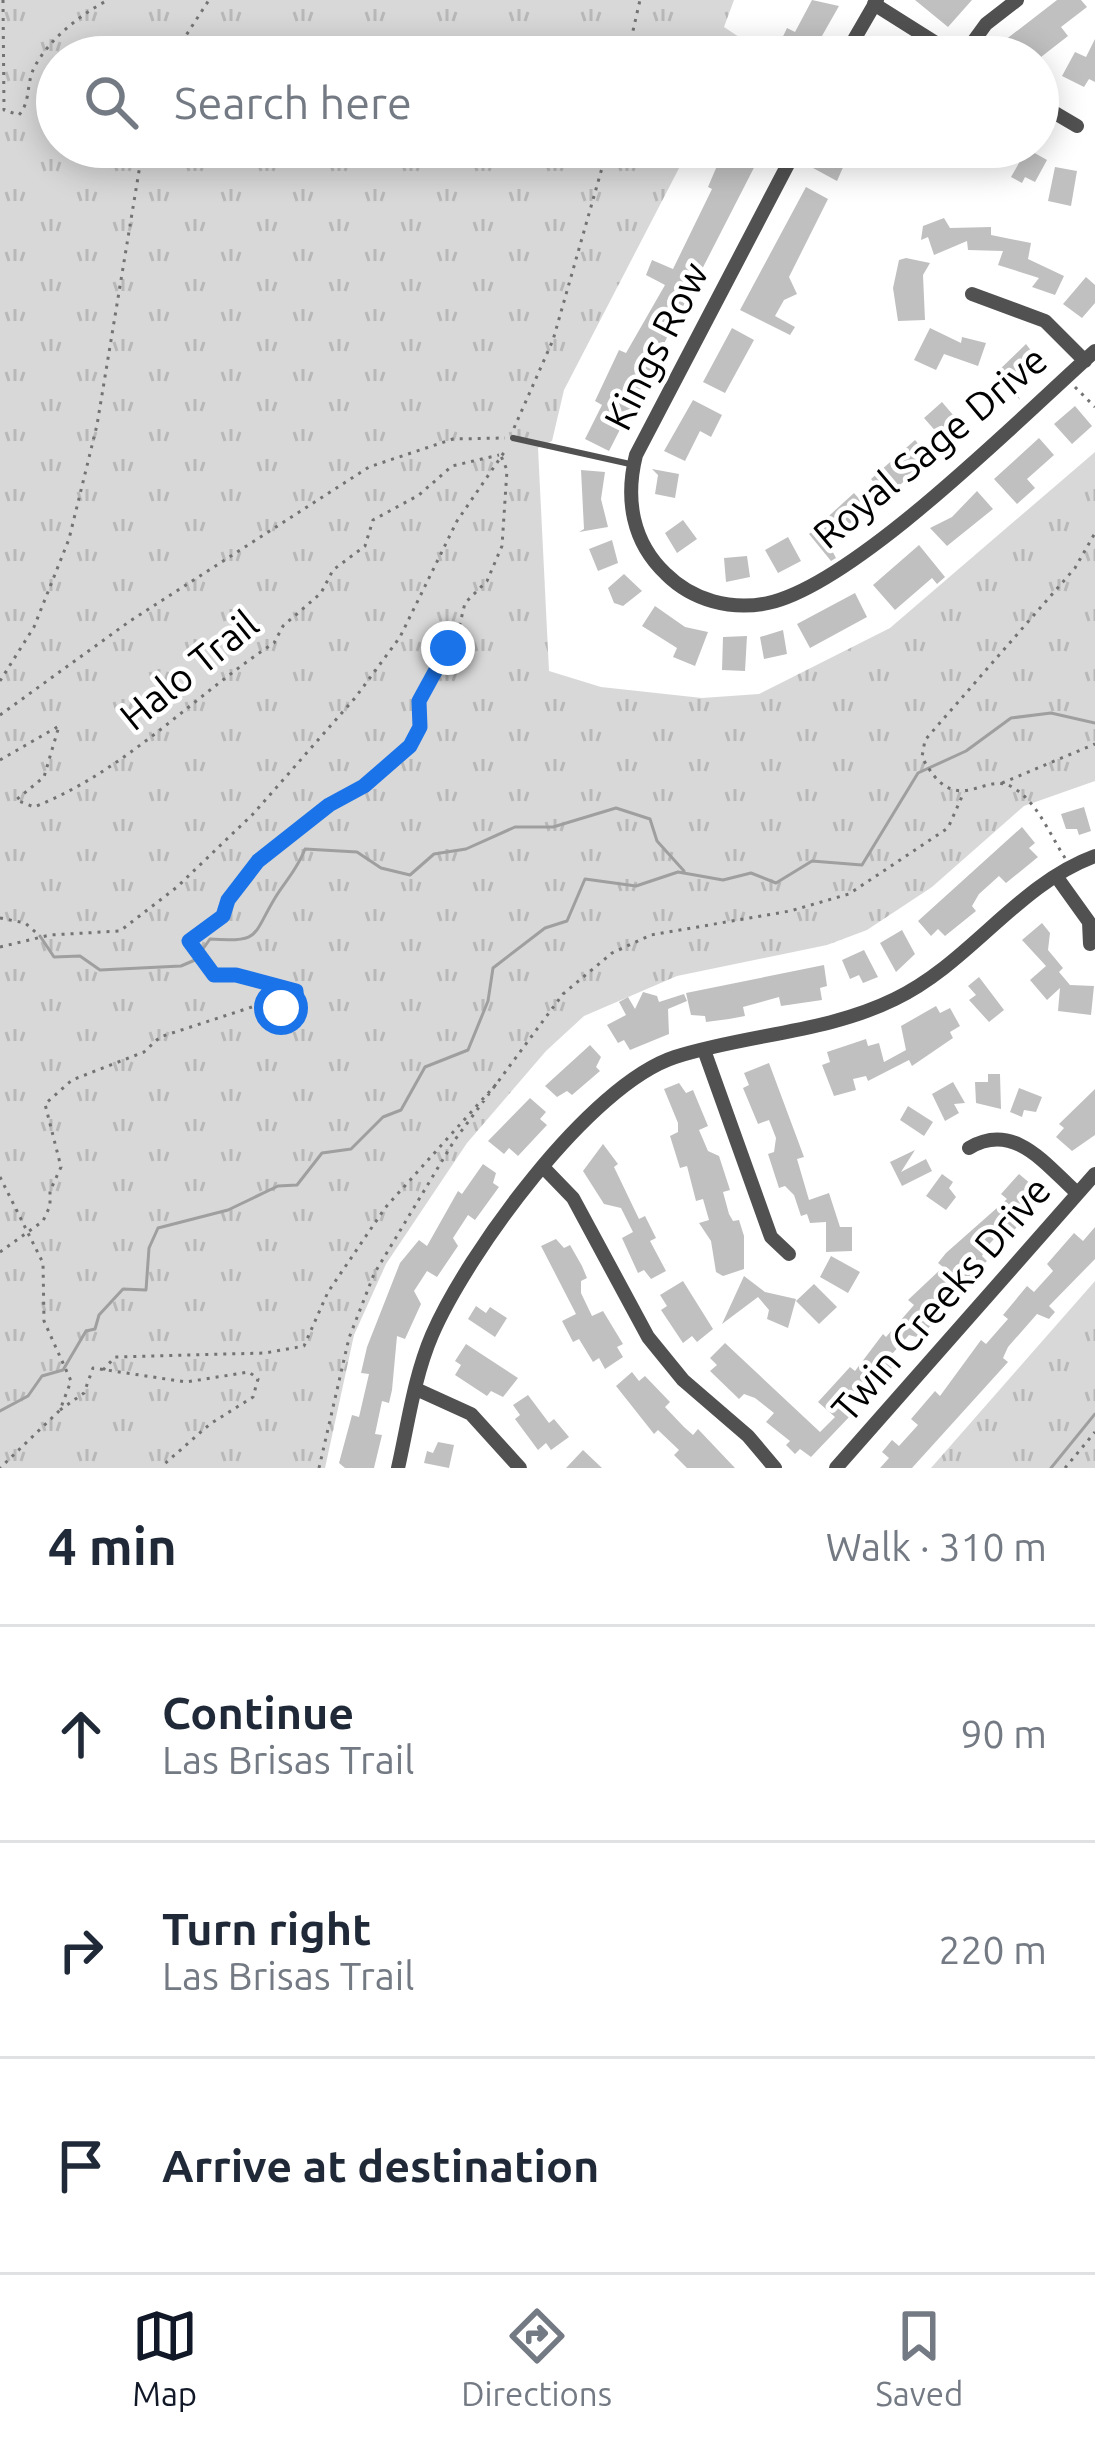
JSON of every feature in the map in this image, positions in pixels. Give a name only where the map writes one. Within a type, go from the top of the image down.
[{"type":"street","points":[[977,36],[1017,0]]},
{"type":"street","points":[[856,36],[876,2],[928,36]]},
{"type":"street","points":[[1059,115],[1077,126]]},
{"type":"street","name":"Kings Row","points":[[670,578],[637,532],[630,494],[633,465],[786,168]]},
{"type":"street","points":[[972,294],[1045,321],[1090,356]]},
{"type":"street","name":"Royal Sage Drive","points":[[670,578],[696,595],[732,605],[788,597],[860,556],[1090,356]]},
{"type":"street","points":[[398,1468],[416,1389],[442,1313],[543,1167],[619,1087],[654,1065],[846,1018],[894,1000],[962,957],[1056,876],[1095,856]]},
{"type":"street","points":[[1056,876],[1089,922],[1090,944]]},
{"type":"street","points":[[704,1050],[770,1237],[789,1254]]},
{"type":"street","points":[[969,1148],[995,1136],[1014,1140],[1077,1193]]},
{"type":"street","points":[[543,1167],[573,1198],[631,1311],[666,1361],[775,1468]]},
{"type":"street","name":"Twin Creeks Drive","points":[[836,1468],[1095,1174]]},
{"type":"street","points":[[416,1389],[471,1414],[520,1468]]},
{"type":"lane","points":[[513,438],[633,465]]},
{"type":"path","points":[[3,0],[4,110],[19,115],[26,106],[36,66]]},
{"type":"path","points":[[63,36],[108,0]]},
{"type":"path","points":[[185,36],[208,0]]},
{"type":"path","points":[[632,36],[640,0]]},
{"type":"path","points":[[0,681],[34,627],[69,539],[97,424],[140,168]]},
{"type":"path","points":[[0,947],[40,936],[120,931],[177,887],[272,795],[400,637],[457,520],[513,438],[553,340],[602,168]]},
{"type":"path","points":[[1075,386],[1095,407]]},
{"type":"path","points":[[0,715],[130,621],[369,467],[453,440],[513,438]]},
{"type":"path","points":[[0,1252],[47,1216],[61,1168],[45,1104],[65,1084],[144,1052],[160,1037],[196,1029],[218,1016],[258,1005],[292,1009],[297,1005],[299,996],[288,987],[214,975],[189,941],[223,916],[228,900],[258,861],[329,805],[364,786],[416,738],[419,701],[457,636],[465,603],[481,591],[502,546],[507,470],[501,456]]},
{"type":"path","name":"Halo Trail","points":[[0,760],[59,726],[44,777],[16,800],[34,807],[125,758],[177,710],[274,643],[283,626],[321,593],[333,570],[365,546],[373,520],[419,495],[452,466],[501,456]]},
{"type":"path","points":[[1095,532],[1076,568],[925,740],[922,757],[941,784],[964,792],[1002,783],[1095,744]]},
{"type":"path","points":[[1002,783],[1029,801],[1070,866]]},
{"type":"path","points":[[319,1468],[349,1337],[374,1274],[454,1141],[563,994],[612,953],[651,935],[790,911],[849,894],[948,828],[964,792]]},
{"type":"path","points":[[0,918],[25,923],[40,936]]},
{"type":"path","points":[[104,1370],[115,1357],[282,1352],[304,1346],[328,1292],[385,1208],[501,1081]]},
{"type":"path","points":[[0,1177],[43,1263],[44,1321],[71,1381],[61,1410]]},
{"type":"path","points":[[0,1468],[84,1393],[93,1368],[164,1381],[249,1372],[258,1379],[253,1397],[210,1424],[161,1467]]},
{"type":"path","points":[[1065,1468],[1095,1432]]},
{"type":"green space","points":[[0,0],[734,0],[724,27],[738,36],[36,36],[36,168],[679,168],[564,390],[552,441],[538,448],[549,671],[601,687],[702,698],[759,694],[890,628],[1095,452],[1095,781],[1024,806],[932,887],[867,930],[827,945],[677,976],[584,1016],[546,1051],[467,1143],[386,1264],[354,1335],[325,1468],[0,1468]]},
{"type":"green space","points":[[1095,1281],[1095,1468],[931,1468]]},
{"type":"building","points":[[812,0],[839,6],[822,36],[783,36],[787,28],[795,32]]},
{"type":"building","points":[[915,0],[972,0],[948,27]]},
{"type":"building","points":[[1057,0],[1081,0],[1087,7],[1061,27],[1068,36],[1059,43],[1059,36],[1010,36]]},
{"type":"building","points":[[1095,39],[1095,82],[1089,79],[1084,87],[1062,76],[1075,52],[1086,57]]},
{"type":"building","points":[[716,168],[754,168],[609,451],[585,439],[602,405],[595,401],[619,350],[626,353],[665,285],[646,275],[652,260],[673,269],[712,189],[708,187]]},
{"type":"building","points":[[813,168],[843,168],[837,181]]},
{"type":"building","points":[[1016,168],[1043,168],[1035,182],[1025,177],[1022,183],[1011,177]]},
{"type":"building","points":[[1055,168],[1077,171],[1071,206],[1048,201]]},
{"type":"building","points":[[806,187],[828,199],[789,277],[797,294],[784,300],[775,316],[795,327],[790,335],[740,310]]},
{"type":"building","points":[[944,218],[950,228],[991,227],[991,235],[1031,243],[1028,259],[1064,276],[1055,295],[1032,287],[1039,278],[998,265],[1003,251],[968,250],[967,241],[934,255],[928,237],[921,240],[923,226]]},
{"type":"building","points":[[899,260],[930,263],[923,275],[925,320],[898,321],[893,288]]},
{"type":"building","points":[[1086,277],[1095,285],[1095,303],[1082,318],[1063,304]]},
{"type":"building","points":[[732,328],[754,340],[725,393],[703,382]]},
{"type":"building","points":[[930,328],[961,343],[962,337],[986,343],[978,366],[944,354],[936,370],[914,360]]},
{"type":"building","points":[[1026,344],[1041,364],[1018,383],[1011,375],[1020,400],[996,373]]},
{"type":"building","points":[[693,400],[722,415],[711,437],[700,431],[685,461],[664,451]]},
{"type":"building","points":[[942,402],[965,429],[946,443],[924,418]]},
{"type":"building","points":[[1075,406],[1092,426],[1072,444],[1054,424]]},
{"type":"building","points":[[1039,438],[1054,455],[1027,479],[1035,488],[1017,504],[994,479]]},
{"type":"building","points":[[915,440],[930,457],[887,497],[871,479]]},
{"type":"building","points":[[652,469],[679,474],[675,498],[655,494],[658,475]]},
{"type":"building","points":[[581,470],[605,472],[601,499],[608,527],[579,532],[584,529]]},
{"type":"building","points":[[977,491],[993,509],[947,546],[930,528],[952,517]]},
{"type":"building","points":[[854,493],[870,511],[834,540],[820,524]]},
{"type":"building","points":[[683,520],[697,539],[677,553],[665,533]]},
{"type":"building","points":[[819,526],[836,558],[831,561],[809,534]]},
{"type":"building","points":[[788,537],[801,561],[778,573],[765,550]]},
{"type":"building","points":[[612,540],[618,563],[598,571],[589,549]]},
{"type":"building","points":[[919,545],[945,577],[937,584],[932,578],[895,610],[873,585]]},
{"type":"building","points":[[747,556],[750,577],[726,582],[724,558]]},
{"type":"building","points":[[624,574],[642,591],[623,606],[614,603],[608,588]]},
{"type":"building","points":[[855,593],[867,617],[810,648],[797,624]]},
{"type":"building","points":[[655,606],[685,627],[708,632],[695,666],[673,657],[677,648],[642,626]]},
{"type":"building","points":[[783,630],[787,654],[764,659],[760,637]]},
{"type":"building","points":[[747,636],[745,671],[722,670],[723,637]]},
{"type":"building","points":[[1084,807],[1091,831],[1079,835],[1077,829],[1066,829],[1061,814]]},
{"type":"building","points":[[1022,827],[1035,843],[1029,848],[1038,857],[1006,883],[999,876],[979,894],[972,906],[976,911],[945,936],[938,929],[931,936],[918,921]]},
{"type":"building","points":[[1042,923],[1050,933],[1048,950],[1063,968],[1059,972],[1070,985],[1094,986],[1091,1015],[1058,1011],[1060,988],[1047,1000],[1030,980],[1046,966],[1022,940]]},
{"type":"building","points":[[902,930],[915,954],[896,972],[880,943]]},
{"type":"building","points":[[864,950],[878,977],[863,983],[859,975],[850,979],[842,960]]},
{"type":"building","points":[[824,965],[827,986],[820,988],[822,1000],[781,1006],[779,997],[743,1007],[745,1016],[706,1022],[705,1016],[691,1015],[686,993]]},
{"type":"building","points":[[979,977],[1004,1010],[989,1022],[969,1000],[976,995],[968,986]]},
{"type":"building","points":[[643,992],[657,996],[659,1002],[684,994],[687,1001],[668,1009],[669,1034],[630,1050],[624,1040],[618,1043],[607,1025],[626,1015],[619,1002],[628,997],[635,1009]]},
{"type":"building","points":[[936,1006],[940,1013],[950,1008],[960,1026],[950,1032],[953,1038],[912,1066],[909,1060],[868,1081],[866,1076],[853,1079],[856,1090],[834,1096],[822,1065],[830,1062],[827,1052],[866,1039],[868,1046],[879,1043],[884,1062],[906,1050],[901,1026]]},
{"type":"building","points":[[590,1045],[601,1057],[596,1067],[600,1071],[572,1095],[567,1091],[557,1097],[545,1086]]},
{"type":"building","points":[[769,1063],[804,1157],[797,1159],[809,1200],[829,1193],[840,1227],[852,1227],[852,1251],[826,1252],[826,1222],[810,1223],[807,1214],[801,1216],[794,1195],[785,1186],[779,1188],[768,1154],[774,1152],[776,1138],[769,1120],[758,1124],[743,1088],[749,1085],[744,1073]]},
{"type":"building","points":[[988,1074],[1000,1074],[1001,1109],[976,1103],[975,1082],[988,1082]]},
{"type":"building","points":[[953,1082],[965,1103],[954,1104],[959,1113],[945,1121],[932,1094]]},
{"type":"building","points":[[679,1083],[686,1093],[693,1090],[708,1126],[699,1130],[708,1151],[719,1156],[730,1190],[723,1192],[729,1214],[733,1221],[739,1220],[744,1236],[744,1269],[723,1276],[716,1272],[711,1241],[699,1223],[709,1220],[703,1199],[696,1201],[687,1166],[680,1168],[670,1136],[678,1132],[678,1123],[664,1089]]},
{"type":"building","points":[[1019,1088],[1042,1097],[1036,1112],[1024,1110],[1022,1117],[1010,1112]]},
{"type":"building","points":[[1095,1089],[1095,1135],[1072,1151],[1056,1137],[1064,1128],[1059,1124]]},
{"type":"building","points":[[530,1098],[546,1112],[540,1119],[547,1125],[518,1156],[509,1148],[504,1154],[488,1141]]},
{"type":"building","points":[[908,1106],[933,1122],[924,1136],[900,1120]]},
{"type":"building","points":[[603,1144],[618,1164],[614,1167],[639,1219],[645,1216],[656,1238],[650,1241],[666,1271],[651,1279],[644,1270],[638,1273],[622,1238],[633,1232],[621,1208],[604,1204],[583,1171]]},
{"type":"building","points":[[915,1150],[901,1172],[926,1159],[932,1171],[902,1186],[890,1162]]},
{"type":"building","points":[[483,1164],[496,1173],[493,1183],[499,1187],[475,1220],[468,1215],[453,1238],[458,1246],[437,1277],[427,1271],[414,1291],[421,1304],[405,1339],[397,1336],[392,1390],[389,1403],[382,1401],[375,1434],[382,1435],[374,1468],[345,1468],[339,1463],[352,1415],[359,1417],[369,1374],[361,1373],[367,1347],[400,1263],[419,1240],[427,1246],[458,1191],[462,1194]]},
{"type":"building","points":[[942,1174],[953,1182],[949,1188],[956,1197],[946,1210],[926,1196]]},
{"type":"building","points":[[1019,1174],[1037,1189],[1030,1201],[1035,1205],[1011,1234],[1000,1232],[982,1256],[987,1261],[942,1301],[937,1308],[942,1312],[920,1338],[909,1335],[892,1354],[899,1360],[874,1388],[864,1387],[850,1402],[852,1414],[811,1457],[800,1449],[795,1454],[786,1445],[790,1441],[766,1422],[774,1413],[755,1398],[744,1394],[739,1399],[710,1371],[717,1365],[710,1358],[725,1343],[820,1432],[835,1417],[818,1402],[850,1367],[855,1371],[883,1334],[886,1337],[914,1305],[908,1300],[943,1267],[938,1263],[946,1253],[1007,1199],[1001,1194]]},
{"type":"building","points":[[1095,1227],[1095,1259],[1049,1306],[1055,1312],[1049,1319],[1037,1314],[1008,1347],[1003,1358],[1008,1362],[912,1468],[880,1468],[889,1458],[882,1452],[892,1440],[899,1446],[918,1425],[911,1419],[935,1391],[940,1396],[981,1340],[986,1344],[1008,1319],[1003,1315],[1027,1286],[1034,1292],[1053,1271],[1047,1264],[1074,1233],[1083,1241]]},
{"type":"building","points":[[556,1239],[564,1248],[570,1245],[582,1266],[587,1278],[581,1281],[581,1293],[592,1316],[603,1311],[623,1344],[617,1347],[623,1357],[605,1369],[599,1358],[593,1362],[579,1339],[573,1342],[562,1321],[576,1314],[541,1246]]},
{"type":"building","points":[[831,1256],[860,1272],[848,1293],[820,1277]]},
{"type":"building","points":[[744,1276],[765,1292],[796,1299],[788,1328],[767,1319],[769,1310],[758,1297],[722,1324]]},
{"type":"building","points":[[683,1281],[713,1329],[697,1342],[692,1336],[683,1343],[661,1310],[667,1306],[660,1295]]},
{"type":"building","points":[[814,1284],[837,1307],[819,1324],[796,1301]]},
{"type":"building","points":[[476,1306],[486,1313],[490,1307],[507,1318],[495,1337],[468,1319]]},
{"type":"building","points":[[466,1344],[518,1378],[503,1397],[491,1391],[487,1396],[455,1375],[461,1365],[455,1361]]},
{"type":"building","points":[[632,1372],[639,1381],[645,1376],[670,1402],[665,1407],[684,1427],[693,1435],[698,1429],[735,1468],[687,1468],[674,1455],[679,1450],[658,1430],[654,1434],[616,1386]]},
{"type":"building","points":[[528,1395],[549,1423],[554,1419],[569,1437],[551,1450],[546,1443],[538,1450],[515,1419],[520,1415],[513,1405]]},
{"type":"building","points":[[438,1442],[454,1445],[449,1468],[424,1463],[427,1451],[433,1453]]},
{"type":"building","points":[[583,1450],[602,1468],[566,1468]]},
{"type":"waterway","points":[[0,1411],[28,1396],[42,1376],[63,1370],[86,1331],[95,1329],[99,1315],[123,1289],[146,1290],[149,1248],[158,1228],[228,1210],[278,1186],[297,1185],[322,1153],[351,1149],[383,1117],[401,1110],[425,1067],[468,1050],[488,1001],[493,968],[545,928],[567,921],[585,879],[636,886],[678,872],[723,880],[751,873],[776,883],[812,861],[862,865],[918,773],[966,751],[1011,718],[1051,713],[1095,723]]},
{"type":"waterway","points":[[40,936],[54,957],[80,956],[100,970],[181,966],[195,960],[210,939],[238,940],[253,934],[305,849],[357,852],[381,868],[410,875],[434,854],[466,849],[515,827],[553,827],[616,808],[650,819],[657,841],[684,871]]},
{"type":"waterway","points":[[1051,1468],[1095,1414]]},
{"type":"route","points":[[281,1008],[297,1005],[296,991],[236,975],[214,975],[189,941],[223,916],[228,900],[258,861],[335,800],[364,786],[410,746],[420,727],[419,701],[430,690],[448,648]]}]
